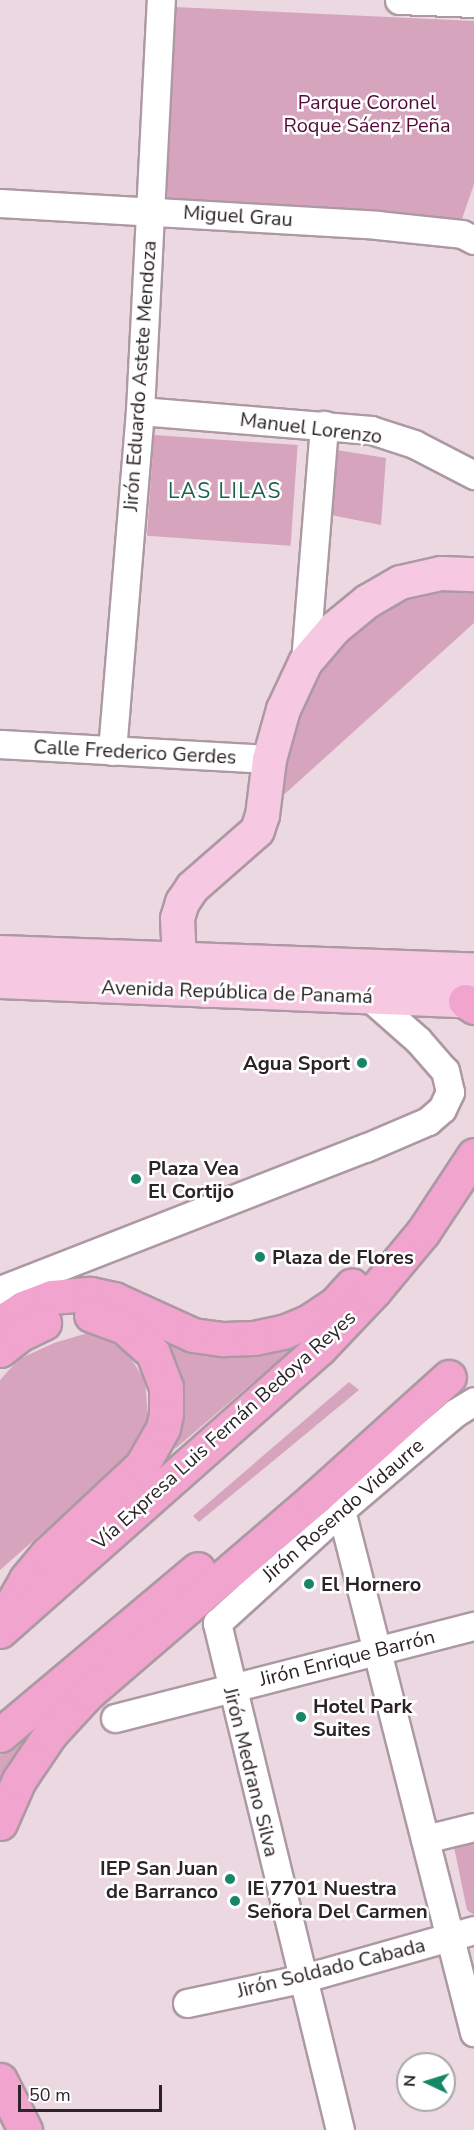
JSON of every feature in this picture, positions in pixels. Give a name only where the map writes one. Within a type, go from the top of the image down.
[{"type":"highway","points":[[0,1323],[40,1301],[78,1293],[114,1299],[174,1328],[208,1338],[254,1338],[296,1328],[335,1304],[408,1221],[473,1156]]},
{"type":"highway","name":"Vía Expresa Luis Fernán Bedoya Reyes","points":[[0,1630],[319,1349],[374,1291],[423,1232],[473,1156]]},
{"type":"highway","points":[[0,1350],[19,1335],[49,1321],[82,1314],[102,1317],[124,1327],[153,1353],[164,1375],[167,1399],[163,1428],[142,1465],[47,1554],[26,1579],[0,1624]]},
{"type":"highway","points":[[0,1735],[329,1463],[462,1371]]},
{"type":"highway","points":[[0,1823],[19,1780],[50,1734],[88,1693],[462,1371]]},
{"type":"highway","points":[[0,2080],[25,2130]]},
{"type":"main road","points":[[205,990],[179,960],[177,918],[182,902],[192,887],[257,830],[262,815],[269,759],[283,709],[305,662],[334,628],[367,601],[400,582],[441,573],[474,574]]},
{"type":"main road","name":"Avenida República de Panamá","points":[[0,952],[474,969]]},
{"type":"main road","name":"Avenida República de Panamá","points":[[0,981],[471,1003]]},
{"type":"street","name":"Jirón Eduardo Astete Mendoza","points":[[112,751],[140,411],[161,0]]},
{"type":"street","points":[[399,0],[474,3]]},
{"type":"street","name":"Miguel Grau","points":[[0,203],[151,210],[377,225],[462,234],[474,240]]},
{"type":"street","name":"Manuel Lorenzo","points":[[140,411],[371,430],[414,444],[474,475]]},
{"type":"street","points":[[305,662],[324,425]]},
{"type":"street","name":"Calle Frederico Gerdes","points":[[0,744],[269,759]]},
{"type":"street","points":[[0,1290],[365,1148],[428,1121],[442,1109],[450,1092],[445,1071],[418,1040],[369,997]]},
{"type":"street","name":"Jirón Rosendo Vidaurre","points":[[217,1623],[341,1510],[455,1413],[474,1401]]},
{"type":"street","points":[[341,1510],[425,1839],[462,1934],[474,2032]]},
{"type":"street","name":"Jirón Medrano Silva","points":[[217,1623],[301,1979],[340,2130]]},
{"type":"street","name":"Jirón Enrique Barrón","points":[[116,1718],[474,1626]]},
{"type":"street","points":[[425,1839],[474,1827]]},
{"type":"street","name":"Jirón Soldado Cabada","points":[[187,2003],[301,1979],[462,1934]]},
{"type":"green space","name":"Parque Coronel Roque Sáenz Peña","points":[[175,7],[474,21],[474,184],[462,219],[167,199]]},
{"type":"green space","points":[[154,435],[298,445],[291,546],[147,536]]},
{"type":"green space","points":[[337,450],[386,458],[381,525],[331,515]]},
{"type":"green space","points":[[448,587],[474,591],[474,623],[277,801],[287,748],[305,697],[333,648],[401,595]]},
{"type":"green space","points":[[91,1332],[122,1345],[145,1380],[149,1428],[112,1472],[0,1570],[0,1380],[19,1359],[54,1343]]},
{"type":"green space","points":[[156,1339],[191,1353],[223,1355],[284,1344],[295,1346],[175,1449],[181,1416]]},
{"type":"green space","points":[[349,1382],[359,1390],[199,1522],[193,1516]]},
{"type":"green space","points":[[58,1710],[0,1805],[0,1755]]},
{"type":"green space","points":[[474,1834],[474,1915],[467,1910],[454,1847],[455,1842]]},
{"type":"place","name":"Agua Sport","points":[[362,1063]]},
{"type":"place","name":"Plaza Vea El Cortijo","points":[[136,1179]]},
{"type":"place","name":"Plaza de Flores","points":[[260,1257]]},
{"type":"place","name":"El Hornero","points":[[309,1584]]},
{"type":"place","name":"Hotel Park Suites","points":[[301,1717]]},
{"type":"place","name":"IEP San Juan de Barranco","points":[[230,1879]]},
{"type":"place","name":"IE 7701 Nuestra Señora Del Carmen","points":[[235,1901]]},
{"type":"district","name":"LAS LILAS","points":[[225,491]]}]
